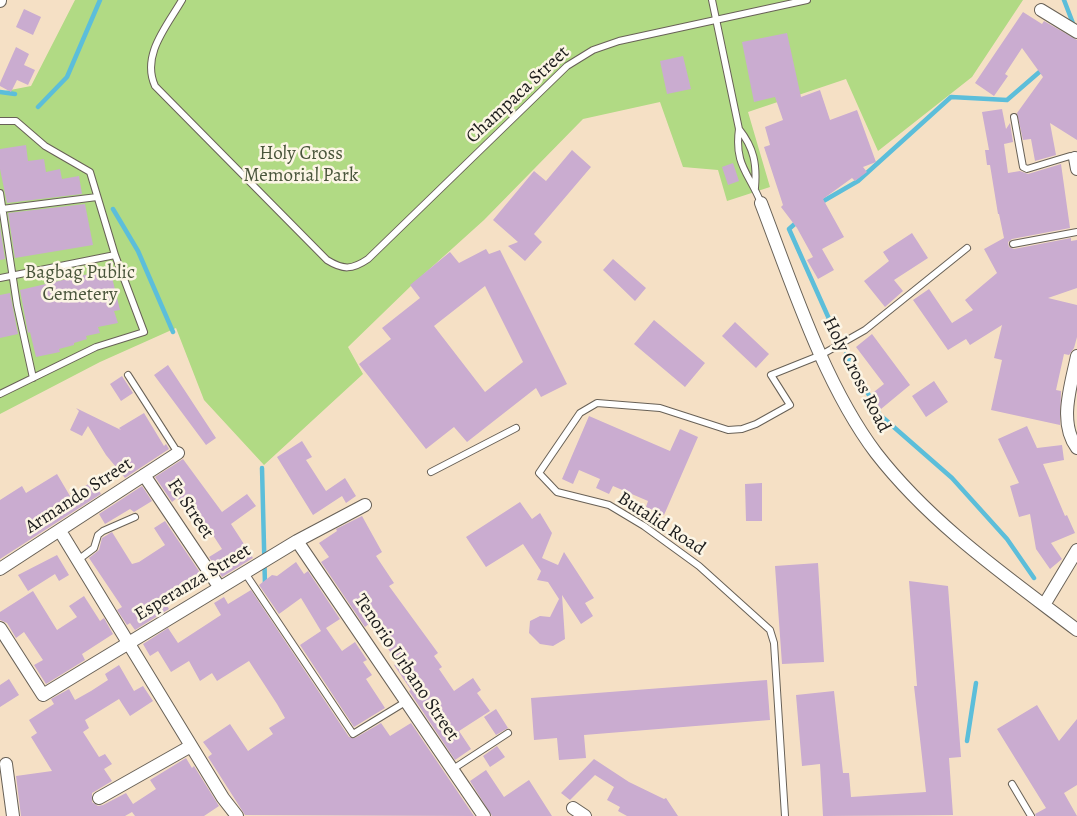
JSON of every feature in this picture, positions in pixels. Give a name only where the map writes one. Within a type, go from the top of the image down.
[{"type":"street","points":[[1041,10],[1077,32]]},
{"type":"street","name":"Holy Cross Road","points":[[761,203],[821,355],[854,420],[876,453],[946,528],[1077,630]]},
{"type":"street","points":[[1077,356],[1067,412],[1067,428],[1077,448]]},
{"type":"street","name":"Armando Street","points":[[0,569],[178,453]]},
{"type":"street","name":"Fe Street","points":[[144,475],[220,588]]},
{"type":"street","name":"Esperanza Street","points":[[0,628],[43,695],[297,541],[364,505]]},
{"type":"street","points":[[60,531],[223,798],[237,816]]},
{"type":"street","name":"Tenorio Urbano Street","points":[[297,541],[407,700],[484,816]]},
{"type":"street","points":[[1044,604],[1077,550]]},
{"type":"street","points":[[98,798],[191,746]]},
{"type":"street","points":[[6,764],[13,816]]},
{"type":"street","points":[[573,808],[585,816]]},
{"type":"lane","name":"Champaca Street","points":[[182,0],[150,56],[150,75],[155,86],[327,260],[347,269],[357,267],[368,259],[567,66],[580,56],[619,41],[806,0]]},
{"type":"lane","points":[[712,0],[739,129],[737,147],[742,166],[755,188],[761,203]]},
{"type":"lane","points":[[1014,116],[1023,167],[1027,168],[1070,156],[1076,164]]},
{"type":"lane","points":[[0,121],[16,120],[45,146],[90,172],[115,255],[144,332],[96,347],[0,394]]},
{"type":"lane","points":[[739,129],[750,143],[757,168],[755,188]]},
{"type":"lane","points":[[0,193],[12,278],[33,378]]},
{"type":"lane","points":[[2,209],[97,197]]},
{"type":"lane","points":[[1013,244],[1077,232]]},
{"type":"lane","points":[[821,355],[865,330],[967,248]]},
{"type":"lane","points":[[0,278],[12,278],[115,255]]},
{"type":"lane","name":"Butalid Road","points":[[785,816],[774,643],[770,630],[699,566],[644,526],[609,506],[557,492],[539,473],[580,413],[597,404],[645,405],[728,430],[742,429],[756,424],[790,405],[770,375],[821,355]]},
{"type":"lane","points":[[128,375],[178,453]]},
{"type":"lane","points":[[431,472],[516,428]]},
{"type":"lane","points":[[78,560],[94,548],[98,535],[103,531],[136,518]]},
{"type":"lane","points":[[245,573],[353,734],[407,700]]},
{"type":"lane","points":[[453,769],[508,733]]},
{"type":"lane","points":[[1012,784],[1031,816]]},
{"type":"green space","name":"Holy Cross Memorial Park","points":[[75,0],[1023,0],[972,77],[878,151],[846,79],[748,112],[770,187],[727,201],[718,170],[683,167],[660,102],[583,119],[484,220],[413,284],[348,347],[363,374],[264,465],[204,400],[176,328],[100,362],[0,414],[0,92],[31,86]]},
{"type":"building","points":[[24,9],[41,17],[33,35],[16,27]]},
{"type":"building","points":[[1023,12],[1042,24],[1044,21],[1077,40],[1077,140],[1050,123],[1056,155],[1035,161],[1031,139],[1023,140],[1017,113],[1043,77],[1022,48],[1005,74],[1008,76],[994,96],[975,83]]},
{"type":"building","points":[[787,33],[801,97],[820,90],[830,120],[857,110],[876,162],[863,167],[867,172],[855,181],[852,178],[823,199],[844,237],[822,249],[834,270],[818,279],[807,260],[813,257],[797,228],[781,207],[783,205],[764,147],[770,145],[765,127],[783,120],[775,97],[754,102],[742,42]]},
{"type":"building","points":[[16,47],[29,54],[24,65],[35,70],[28,85],[17,80],[11,92],[0,86],[0,83]]},
{"type":"building","points":[[683,56],[691,89],[667,94],[660,61]]},
{"type":"building","points":[[1002,109],[1006,129],[1010,123],[1013,142],[1004,144],[1008,173],[1020,171],[1028,174],[1061,164],[1070,228],[1012,239],[1008,242],[1009,247],[1014,249],[1071,238],[1071,241],[1077,240],[1077,288],[1048,298],[1077,305],[1077,337],[1074,348],[1069,355],[1064,354],[1056,390],[1061,391],[1060,425],[991,410],[1002,360],[994,358],[1002,325],[970,345],[966,339],[948,350],[913,300],[929,289],[952,323],[973,310],[965,300],[997,273],[984,249],[1004,238],[990,165],[987,165],[985,150],[989,150],[982,112]]},
{"type":"building","points":[[26,145],[28,161],[44,159],[46,172],[60,169],[62,179],[79,176],[82,194],[7,203],[0,169],[0,149]]},
{"type":"building","points":[[572,150],[591,167],[534,234],[542,242],[525,261],[508,246],[518,242],[493,220],[534,171],[546,181]]},
{"type":"building","points":[[733,163],[739,181],[728,185],[722,167]]},
{"type":"building","points":[[85,204],[93,245],[15,258],[8,213]]},
{"type":"building","points":[[0,226],[5,259],[0,260]]},
{"type":"building","points":[[912,233],[928,258],[894,280],[903,291],[885,307],[864,281],[889,261],[883,252]]},
{"type":"building","points":[[486,249],[489,254],[500,250],[567,384],[541,397],[536,388],[467,442],[454,427],[426,449],[359,364],[391,339],[382,328],[420,298],[410,285],[450,252],[459,263]],"holes":[[[485,286],[523,362],[485,392],[434,326]]]},
{"type":"building","points":[[613,259],[646,288],[635,301],[603,270]]},
{"type":"building","points":[[110,269],[120,310],[114,311],[118,323],[98,327],[100,333],[86,336],[87,339],[59,349],[60,352],[36,357],[30,332],[28,333],[20,290]]},
{"type":"building","points":[[10,293],[18,334],[0,338],[0,295]]},
{"type":"building","points":[[654,320],[705,363],[685,387],[634,344]]},
{"type":"building","points":[[735,322],[769,354],[756,368],[722,336]]},
{"type":"building","points":[[872,334],[910,385],[881,409],[870,395],[884,384],[856,347]]},
{"type":"building","points":[[168,365],[216,438],[206,445],[154,375]]},
{"type":"building","points":[[122,376],[133,393],[121,401],[110,384]]},
{"type":"building","points":[[934,381],[948,402],[926,417],[912,396]]},
{"type":"building","points":[[76,408],[121,430],[119,428],[144,413],[164,446],[166,444],[169,449],[125,478],[106,455],[88,426],[82,436],[70,430],[79,411]]},
{"type":"building","points":[[589,416],[670,451],[680,429],[698,437],[664,515],[646,507],[648,501],[613,486],[609,494],[596,488],[600,479],[579,470],[573,484],[562,479]]},
{"type":"building","points":[[1027,426],[1037,448],[1062,445],[1064,460],[1043,464],[1065,516],[1067,515],[1075,533],[1051,543],[1062,559],[1050,569],[1036,549],[1030,514],[1019,517],[1010,486],[1019,483],[998,439]]},
{"type":"building","points":[[302,441],[312,457],[306,460],[326,491],[345,478],[356,496],[346,503],[342,496],[313,515],[277,457]]},
{"type":"building","points":[[183,459],[222,512],[247,494],[256,506],[231,524],[253,558],[222,577],[209,557],[222,549],[207,526],[199,531],[177,498],[172,502],[155,477]]},
{"type":"building","points":[[57,474],[70,496],[93,481],[101,494],[0,559],[0,500],[22,486],[26,493]]},
{"type":"building","points":[[762,483],[762,521],[746,521],[745,484]]},
{"type":"building","points":[[142,486],[152,501],[134,512],[130,509],[105,524],[99,514]]},
{"type":"building","points":[[520,502],[532,519],[540,513],[552,533],[542,558],[558,565],[564,552],[594,598],[585,603],[593,616],[581,624],[562,595],[565,639],[553,646],[540,644],[529,633],[530,621],[540,616],[550,617],[559,599],[548,582],[537,580],[541,571],[523,544],[486,567],[466,537]]},
{"type":"building","points":[[362,516],[382,552],[376,556],[394,583],[389,586],[438,653],[434,656],[442,667],[439,669],[454,691],[473,678],[481,690],[477,693],[490,711],[459,731],[471,749],[455,760],[409,691],[411,690],[394,665],[398,663],[370,623],[365,627],[321,562],[329,557],[319,543],[337,531],[336,529]]},
{"type":"building","points":[[165,521],[205,580],[167,606],[169,609],[135,630],[130,623],[127,625],[117,610],[122,607],[89,558],[99,550],[102,538],[112,532],[132,564],[139,562],[165,545],[154,528]]},
{"type":"building","points":[[57,555],[69,575],[59,581],[55,574],[28,591],[18,575]]},
{"type":"building","points":[[296,562],[304,574],[308,571],[340,619],[326,628],[342,651],[355,642],[367,660],[363,662],[372,675],[366,679],[385,708],[354,727],[300,645],[321,631],[301,598],[279,614],[259,585],[272,575],[277,576]]},
{"type":"building","points":[[818,563],[824,662],[782,664],[775,566]]},
{"type":"building","points":[[909,581],[948,586],[961,757],[949,758],[953,815],[823,816],[820,764],[802,766],[796,695],[834,691],[843,773],[849,773],[851,797],[926,792],[914,686],[917,686]]},
{"type":"building","points":[[251,590],[349,737],[355,738],[381,723],[390,736],[411,723],[474,816],[245,815],[208,757],[212,754],[203,742],[230,724],[248,751],[273,734],[269,728],[285,718],[277,704],[249,661],[217,681],[212,673],[200,681],[189,661],[171,672],[158,651],[150,656],[143,644],[168,628],[178,643],[221,615],[214,603],[224,597],[228,604]]},
{"type":"building","points":[[33,591],[57,630],[77,617],[69,606],[84,596],[100,621],[104,618],[113,634],[82,654],[85,660],[46,684],[34,665],[43,660],[24,632],[16,638],[7,623],[0,620],[0,612]]},
{"type":"building","points":[[119,665],[134,691],[143,686],[153,701],[130,716],[119,699],[85,720],[89,728],[83,732],[99,757],[105,754],[112,764],[104,769],[112,781],[92,793],[92,802],[98,806],[103,805],[126,793],[133,804],[156,789],[150,780],[186,758],[192,768],[194,766],[219,806],[204,816],[135,816],[132,812],[125,816],[21,816],[16,776],[52,771],[31,737],[37,733],[29,720],[54,704],[51,699],[69,689],[75,700],[91,691],[108,680],[105,674]]},
{"type":"building","points":[[9,679],[19,695],[0,707],[0,685]]},
{"type":"building","points":[[767,680],[770,720],[584,735],[586,758],[559,760],[557,738],[534,740],[531,698]]},
{"type":"building","points":[[1037,705],[1059,741],[1077,719],[1077,785],[1064,793],[1077,816],[1036,816],[1035,814],[1046,808],[997,729]]},
{"type":"building","points":[[496,709],[508,728],[496,735],[484,717]]},
{"type":"building","points":[[497,746],[505,757],[490,767],[483,756]]},
{"type":"building","points":[[594,759],[629,782],[664,799],[666,798],[678,816],[627,816],[618,811],[620,807],[607,800],[614,787],[595,775],[570,800],[561,793]]},
{"type":"building","points":[[486,770],[504,797],[529,780],[552,816],[492,816],[470,781]]},
{"type":"waterway","points":[[38,107],[67,77],[100,0]]},
{"type":"waterway","points":[[1064,0],[1074,26]]},
{"type":"waterway","points":[[820,203],[858,181],[951,97],[1007,100],[1044,68]]},
{"type":"waterway","points":[[0,92],[15,94]]},
{"type":"waterway","points":[[113,209],[138,251],[173,332]]},
{"type":"waterway","points":[[798,221],[789,229],[838,339]]},
{"type":"waterway","points":[[846,354],[880,415],[952,478],[1007,539],[1034,578]]},
{"type":"waterway","points":[[262,468],[265,585]]},
{"type":"waterway","points":[[967,741],[976,683]]},
{"type":"park label","name":"Bagbag Public Cemetery","points":[[80,284]]}]
